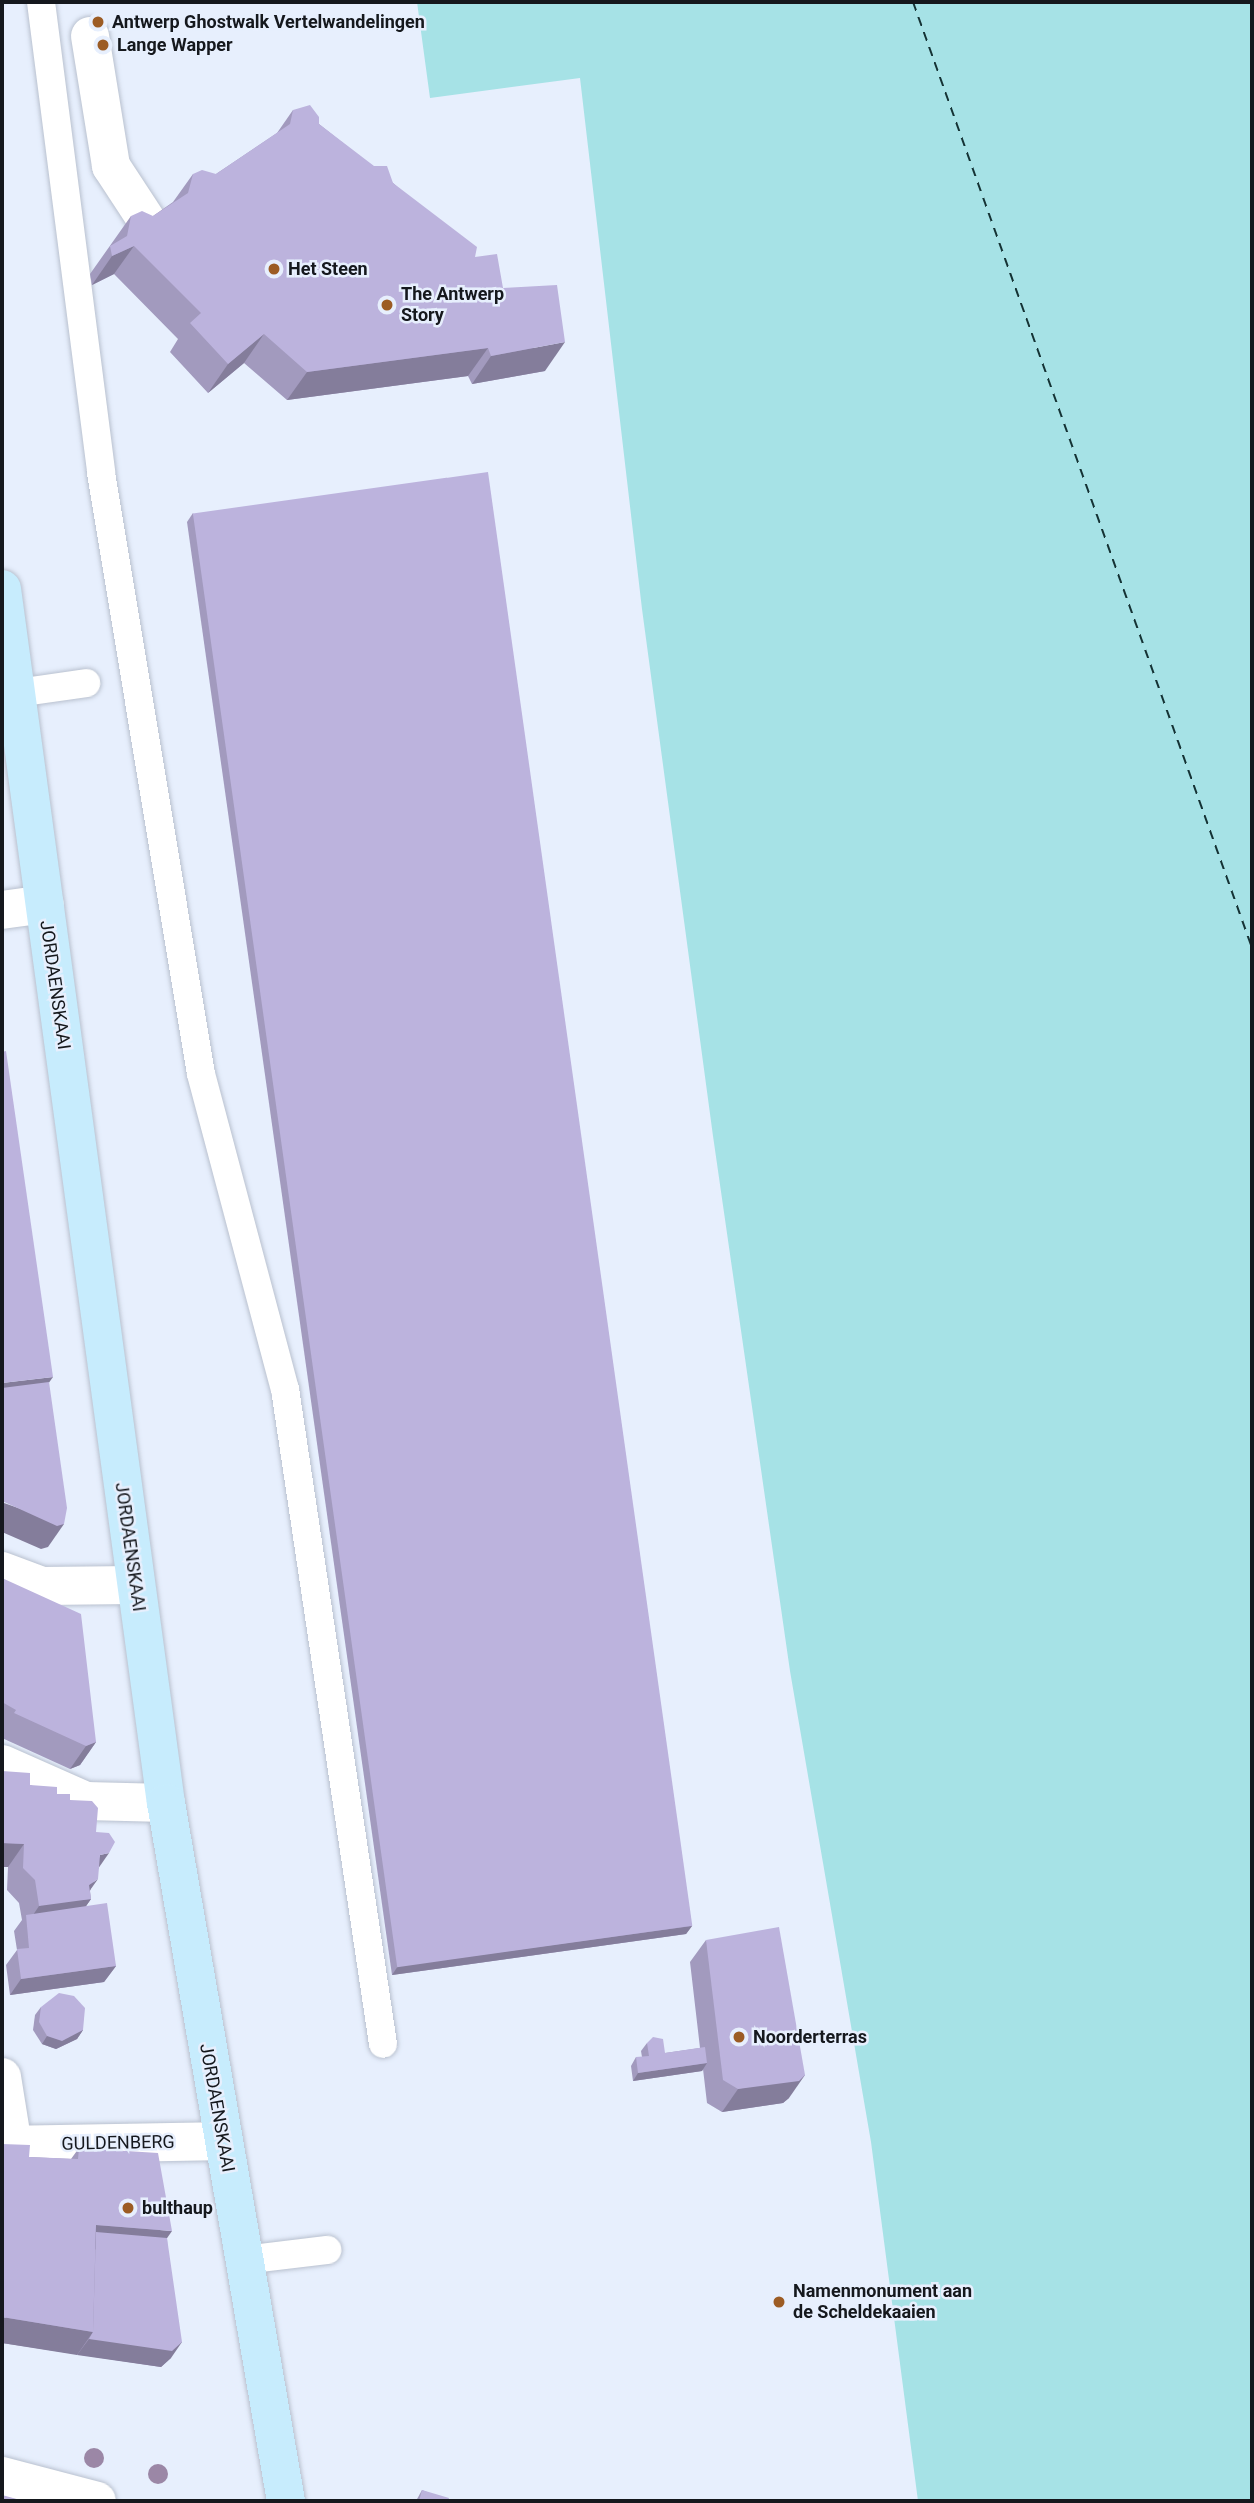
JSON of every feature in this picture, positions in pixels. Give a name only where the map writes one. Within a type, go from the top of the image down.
[{"type":"street","points":[[90,36],[117,179],[143,219],[188,277]]},
{"type":"street","name":"JORDAENSKAAI","points":[[2,589],[134,1586],[166,1802],[286,2501]]},
{"type":"street","points":[[2,910],[44,904]]},
{"type":"street","points":[[2,1571],[42,1586],[134,1586]]},
{"type":"street","points":[[2,1764],[86,1801],[166,1802]]},
{"type":"street","name":"GULDENBERG","points":[[2,2077],[7,2145],[223,2141]]},
{"type":"street","points":[[2,2476],[97,2501]]},
{"type":"lane","points":[[41,2],[101,473],[201,1074],[285,1389],[383,2044]]},
{"type":"lane","points":[[18,694],[86,683]]},
{"type":"lane","points":[[244,2260],[327,2250]]},
{"type":"shaded area","points":[[417,2],[1252,2],[1252,2501],[918,2501],[871,2142],[790,1671],[713,1136],[642,609],[580,78],[430,98]]},
{"type":"building","name":"Het Steen","points":[[310,105],[319,117],[319,124],[374,166],[387,166],[393,183],[477,247],[475,257],[497,254],[503,288],[557,285],[565,342],[491,356],[488,348],[307,372],[264,334],[228,364],[190,323],[201,313],[134,246],[112,256],[110,246],[127,236],[131,216],[142,211],[153,216],[188,193],[193,174],[202,170],[216,174],[290,124],[293,110]]},
{"type":"building","points":[[488,472],[692,1926],[397,1967],[193,513]]},
{"type":"building","points":[[6,1051],[53,1377],[2,1383],[2,1052]]},
{"type":"building","points":[[49,1382],[67,1508],[64,1524],[57,1526],[2,1501],[2,1388]]},
{"type":"building","points":[[2,1578],[81,1614],[96,1742],[86,1746],[14,1713],[16,1710],[2,1702]]},
{"type":"building","points":[[2,1771],[30,1773],[30,1785],[57,1787],[57,1794],[70,1794],[70,1800],[92,1801],[98,1808],[96,1832],[109,1833],[115,1842],[109,1853],[100,1855],[98,1879],[89,1885],[91,1899],[39,1906],[35,1880],[23,1868],[24,1844],[2,1843]]},
{"type":"building","points":[[107,1903],[116,1966],[21,1979],[17,1949],[29,1948],[26,1915]]},
{"type":"building","name":"Noorderterras","points":[[779,1927],[805,2075],[799,2081],[738,2089],[723,2080],[706,1940]]},
{"type":"building","points":[[59,1993],[74,1996],[85,2008],[83,2030],[62,2041],[47,2036],[39,2022],[41,2007]]},
{"type":"building","points":[[653,2037],[663,2039],[665,2053],[705,2047],[707,2063],[638,2073],[636,2057],[649,2056],[647,2043]]},
{"type":"building","points":[[2,2144],[30,2145],[29,2157],[78,2159],[79,2148],[158,2153],[172,2231],[96,2225],[93,2332],[2,2317]]},
{"type":"building","points":[[96,2232],[167,2238],[182,2342],[172,2351],[89,2339],[93,2332]]},
{"type":"building","points":[[422,2490],[449,2498],[448,2501],[419,2501]]},
{"type":"building","points":[[2,2495],[24,2501],[2,2501]]},
{"type":"ferry route","points":[[913,2],[1252,948]]},
{"type":"place","name":"Antwerp Ghostwalk Vertelwandelingen","points":[[98,22]]},
{"type":"place","name":"Lange Wapper","points":[[103,45]]},
{"type":"place","name":"Het Steen","points":[[274,269]]},
{"type":"place","name":"The Antwerp Story","points":[[387,305]]},
{"type":"place","name":"Noorderterras","points":[[739,2037]]},
{"type":"place","name":"bulthaup","points":[[128,2208]]},
{"type":"place","name":"Namenmonument aan de Scheldekaaien","points":[[779,2302]]}]
